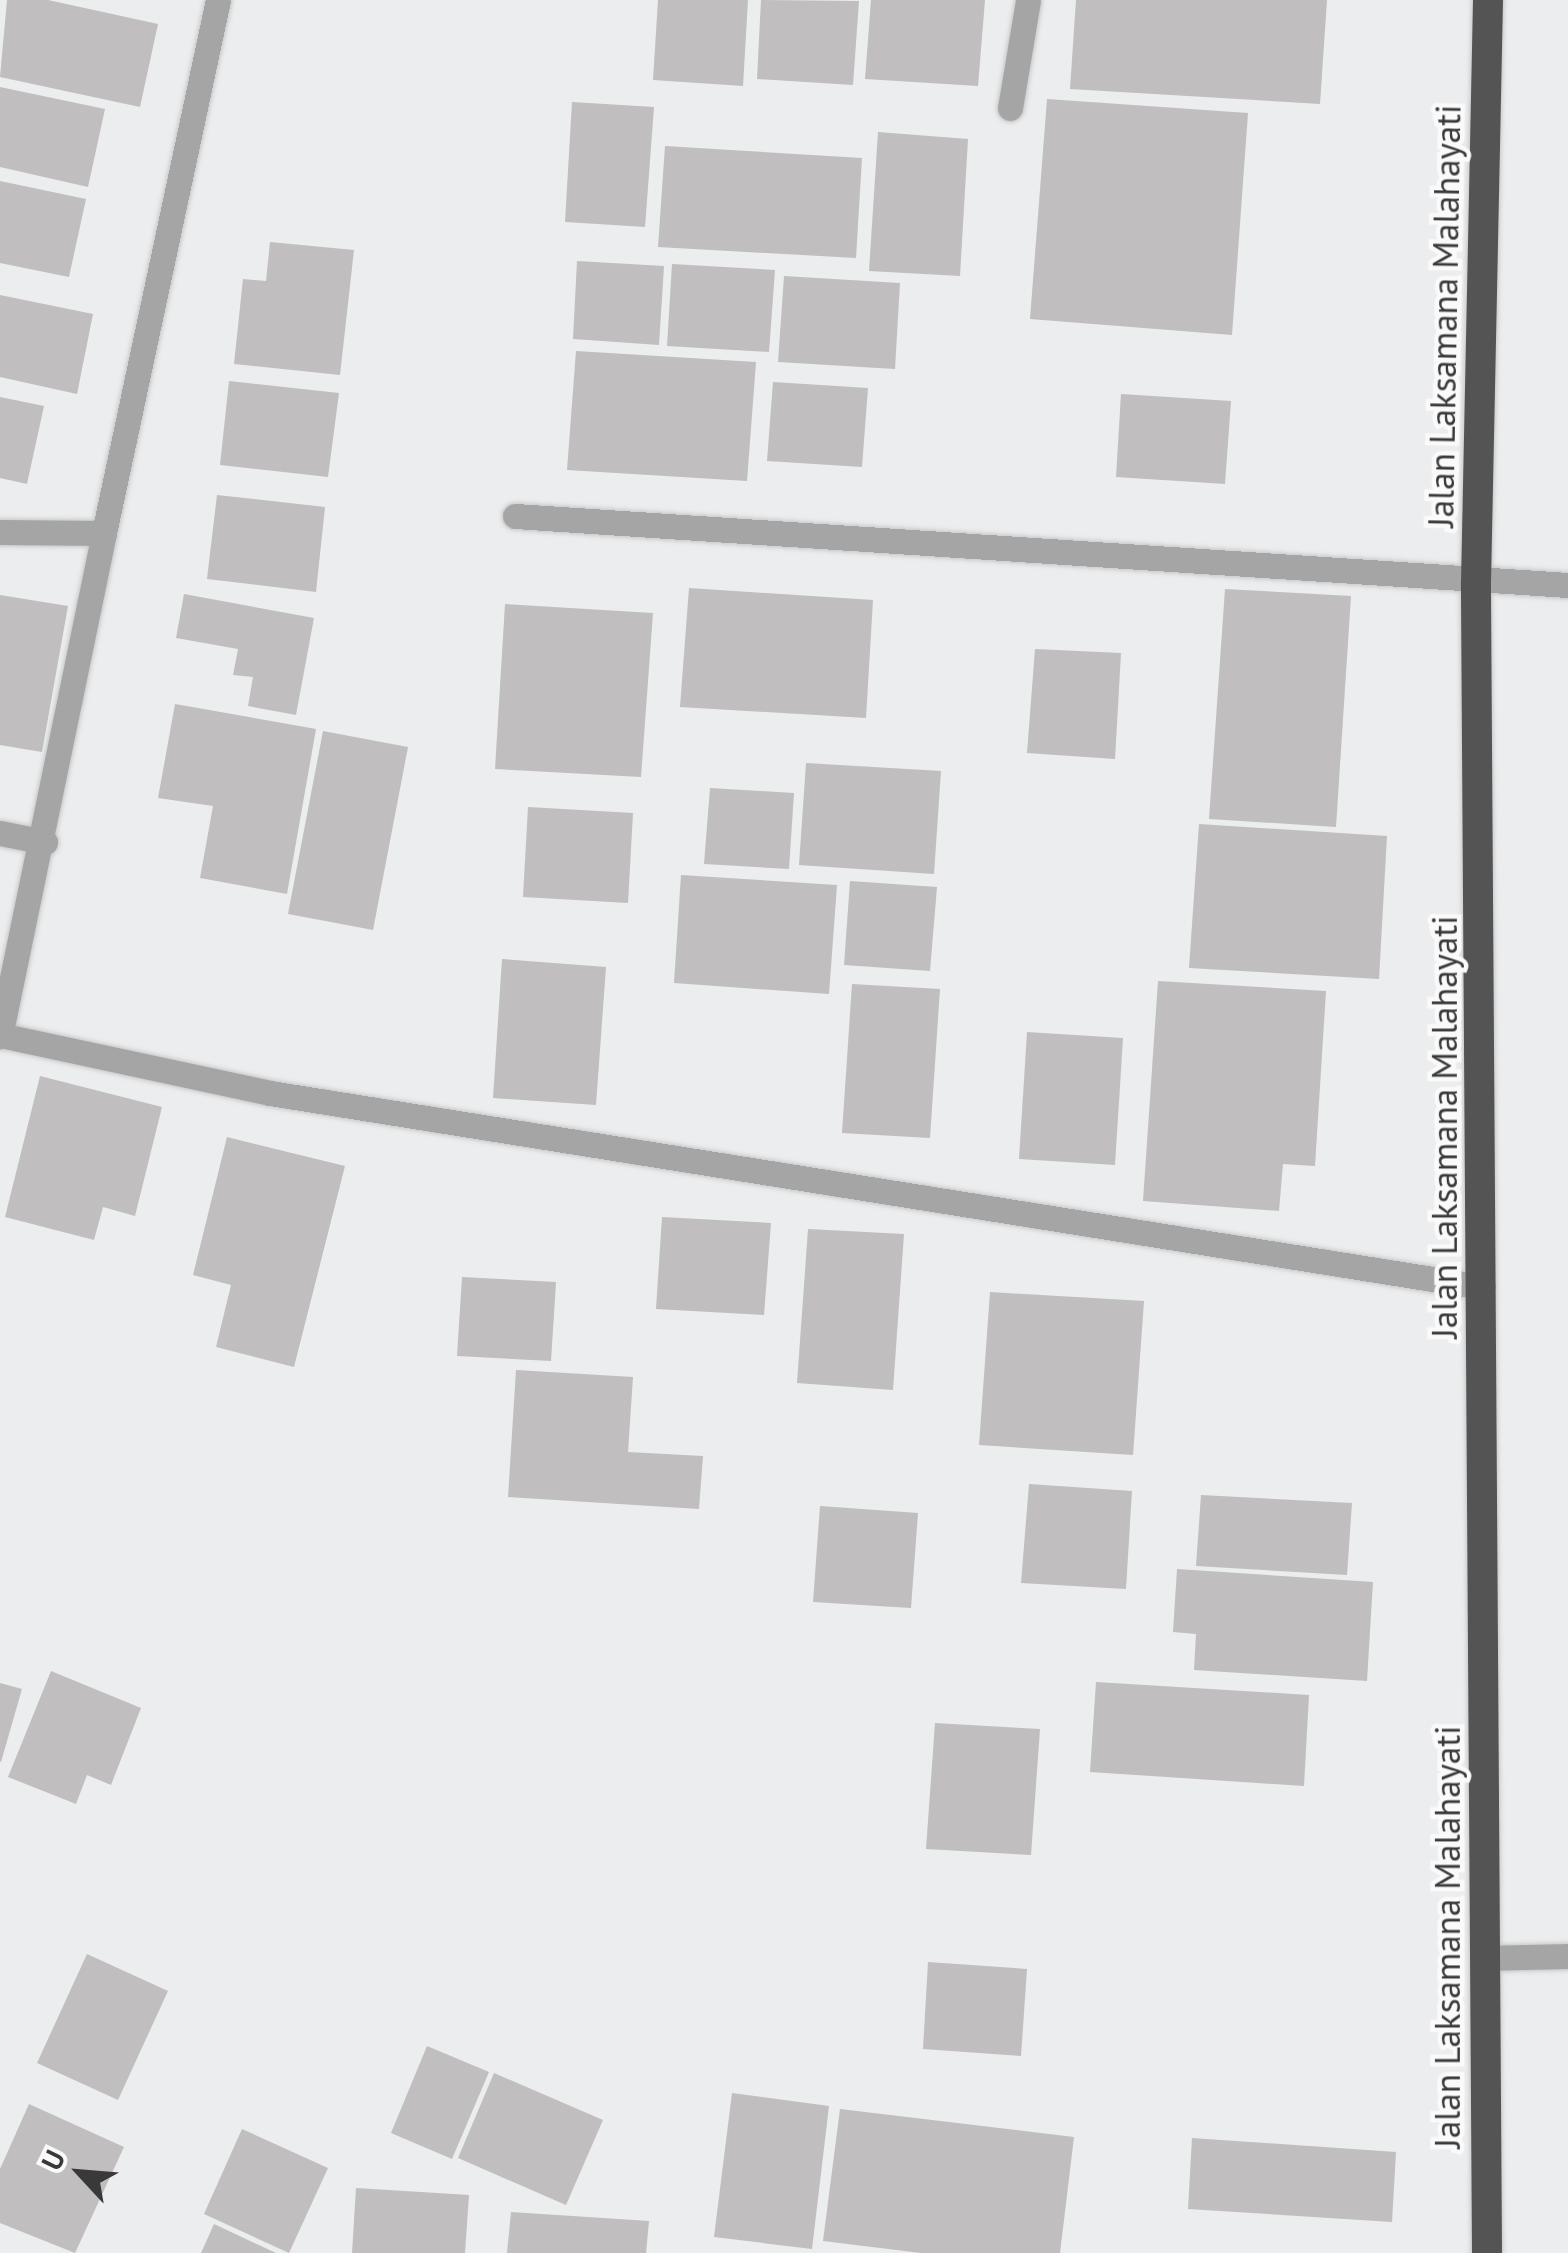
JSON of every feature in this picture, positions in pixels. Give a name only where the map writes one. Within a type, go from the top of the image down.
[{"type":"highway","name":"Jalan Laksamana Malahayati","points":[[1486,2253],[1476,584],[1488,0]]},
{"type":"street","points":[[218,0],[68,689],[45,842],[0,1036],[270,1093],[1482,1287]]},
{"type":"street","points":[[1010,108],[1028,0]]},
{"type":"street","points":[[515,516],[943,541],[1476,584],[1568,585]]},
{"type":"street","points":[[0,532],[104,533]]},
{"type":"street","points":[[0,833],[45,842]]},
{"type":"street","points":[[1483,1958],[1568,1956]]},
{"type":"building","points":[[7,0],[48,0],[158,24],[140,107],[0,77]]},
{"type":"building","points":[[658,0],[748,0],[743,86],[653,80]]},
{"type":"building","points":[[761,0],[859,1],[853,85],[757,79]]},
{"type":"building","points":[[871,0],[985,0],[978,86],[865,79]]},
{"type":"building","points":[[1076,0],[1327,0],[1320,104],[1070,89]]},
{"type":"building","points":[[0,87],[105,109],[88,187],[0,167]]},
{"type":"building","points":[[1047,99],[1248,113],[1232,335],[1030,319]]},
{"type":"building","points":[[572,102],[654,107],[645,227],[565,222]]},
{"type":"building","points":[[878,132],[968,139],[960,276],[869,271]]},
{"type":"building","points":[[665,146],[862,158],[856,258],[658,247]]},
{"type":"building","points":[[0,181],[86,199],[69,277],[0,263]]},
{"type":"building","points":[[270,242],[354,250],[340,375],[234,364],[243,279],[266,281]]},
{"type":"building","points":[[577,261],[664,266],[659,345],[573,339]]},
{"type":"building","points":[[672,264],[775,270],[769,352],[667,346]]},
{"type":"building","points":[[784,276],[900,283],[895,369],[778,362]]},
{"type":"building","points":[[0,295],[93,314],[77,394],[0,377]]},
{"type":"building","points":[[576,351],[756,362],[747,481],[567,470]]},
{"type":"building","points":[[229,381],[339,393],[328,477],[220,465]]},
{"type":"building","points":[[773,382],[868,388],[862,467],[767,461]]},
{"type":"building","points":[[1121,394],[1231,401],[1225,484],[1116,477]]},
{"type":"building","points":[[0,397],[44,406],[27,484],[0,478]]},
{"type":"building","points":[[217,495],[325,507],[316,592],[207,579]]},
{"type":"building","points":[[689,588],[873,600],[866,718],[680,707]]},
{"type":"building","points":[[1225,589],[1351,596],[1336,827],[1209,819]]},
{"type":"building","points":[[184,594],[314,618],[296,715],[248,706],[253,677],[233,675],[238,649],[176,638]]},
{"type":"building","points":[[0,595],[68,606],[42,752],[0,745]]},
{"type":"building","points":[[505,604],[653,613],[641,777],[495,769]]},
{"type":"building","points":[[1035,649],[1121,653],[1115,759],[1027,753]]},
{"type":"building","points":[[175,704],[316,729],[287,894],[200,878],[213,806],[158,798]]},
{"type":"building","points":[[323,731],[408,747],[373,930],[288,914]]},
{"type":"building","points":[[806,763],[941,771],[934,874],[799,865]]},
{"type":"building","points":[[710,788],[794,793],[789,869],[704,864]]},
{"type":"building","points":[[528,807],[633,813],[628,903],[523,897]]},
{"type":"building","points":[[1199,824],[1387,836],[1379,979],[1189,968]]},
{"type":"building","points":[[681,875],[837,885],[829,994],[674,983]]},
{"type":"building","points":[[850,881],[937,887],[930,971],[844,965]]},
{"type":"building","points":[[502,959],[606,967],[596,1105],[493,1098]]},
{"type":"building","points":[[1158,981],[1326,991],[1315,1166],[1283,1164],[1279,1211],[1143,1201]]},
{"type":"building","points":[[852,984],[940,989],[930,1138],[842,1133]]},
{"type":"building","points":[[1027,1032],[1123,1038],[1115,1165],[1019,1159]]},
{"type":"building","points":[[40,1076],[162,1107],[135,1216],[103,1207],[94,1240],[5,1217]]},
{"type":"building","points":[[227,1137],[345,1166],[294,1367],[216,1347],[231,1285],[193,1275]]},
{"type":"building","points":[[662,1217],[771,1223],[764,1315],[656,1309]]},
{"type":"building","points":[[808,1229],[904,1234],[893,1390],[797,1383]]},
{"type":"building","points":[[462,1277],[556,1282],[551,1361],[457,1356]]},
{"type":"building","points":[[990,1292],[1144,1301],[1133,1455],[979,1445]]},
{"type":"building","points":[[516,1370],[633,1377],[628,1452],[703,1456],[699,1509],[508,1497]]},
{"type":"building","points":[[1029,1484],[1132,1491],[1126,1589],[1021,1583]]},
{"type":"building","points":[[1201,1495],[1352,1503],[1347,1575],[1196,1566]]},
{"type":"building","points":[[820,1506],[918,1513],[911,1608],[813,1602]]},
{"type":"building","points":[[1177,1569],[1373,1582],[1367,1681],[1194,1670],[1196,1634],[1173,1632]]},
{"type":"building","points":[[51,1671],[141,1708],[111,1785],[87,1775],[76,1804],[8,1777]]},
{"type":"building","points":[[1096,1682],[1309,1695],[1304,1786],[1090,1772]]},
{"type":"building","points":[[0,1683],[22,1689],[1,1762],[0,1761]]},
{"type":"building","points":[[935,1723],[1040,1729],[1031,1855],[926,1849]]},
{"type":"building","points":[[87,1954],[168,1991],[118,2100],[37,2063]]},
{"type":"building","points":[[928,1962],[1027,1969],[1021,2056],[923,2049]]},
{"type":"building","points":[[427,2046],[489,2072],[452,2159],[391,2133]]},
{"type":"building","points":[[494,2073],[603,2120],[566,2205],[458,2158]]},
{"type":"building","points":[[732,2093],[829,2106],[812,2249],[714,2237]]},
{"type":"building","points":[[29,2104],[124,2147],[75,2253],[0,2223],[0,2169]]},
{"type":"building","points":[[840,2109],[1074,2137],[1060,2253],[921,2253],[823,2241]]},
{"type":"building","points":[[242,2129],[328,2168],[289,2253],[204,2214]]},
{"type":"building","points":[[1192,2138],[1396,2152],[1392,2222],[1188,2209]]},
{"type":"building","points":[[356,2188],[469,2195],[465,2253],[352,2253]]},
{"type":"building","points":[[511,2212],[649,2221],[646,2253],[507,2253]]},
{"type":"building","points":[[214,2224],[276,2253],[201,2253]]}]
